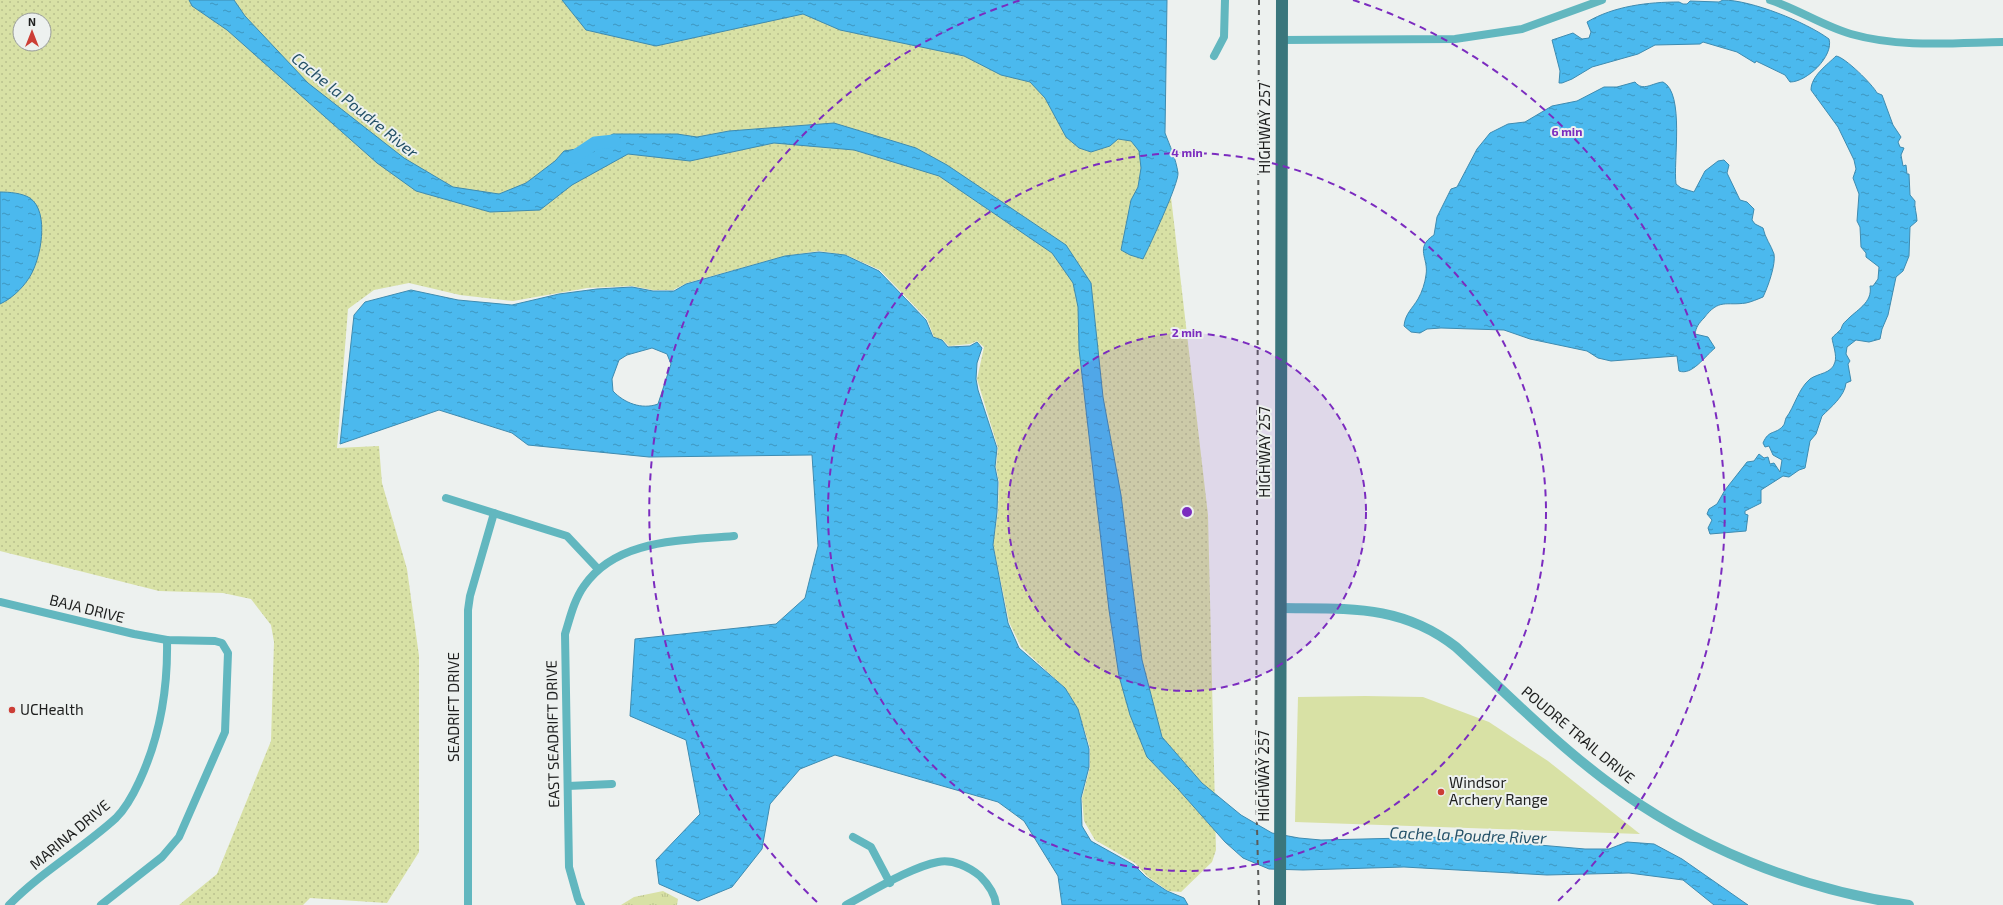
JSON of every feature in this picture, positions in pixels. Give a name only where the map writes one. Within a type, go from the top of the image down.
[{"type":"main road","name":"HIGHWAY 257","points":[[1280,899],[1282,0]]},
{"type":"street","points":[[1214,56],[1224,37],[1225,0]]},
{"type":"street","points":[[1282,40],[1431,40],[1462,38],[1522,29],[1602,0]]},
{"type":"street","points":[[1770,0],[1842,32],[1879,41],[1911,44],[2003,42]]},
{"type":"street","points":[[446,498],[568,536],[598,569],[624,553],[652,545],[734,536]]},
{"type":"street","name":"SEADRIFT DRIVE","points":[[468,905],[468,610],[470,596],[494,513]]},
{"type":"street","name":"EAST SEADRIFT DRIVE","points":[[581,905],[569,867],[565,634],[574,605],[580,593],[598,569]]},
{"type":"street","name":"BAJA DRIVE","points":[[0,602],[87,624],[167,640],[215,641],[222,643],[228,653],[225,732],[179,837],[162,857],[101,905]]},
{"type":"street","name":"POUDRE TRAIL DRIVE","points":[[1281,608],[1370,611],[1395,616],[1421,625],[1441,636],[1456,647],[1584,763],[1628,796],[1657,815],[1732,855],[1789,877],[1851,895],[1909,905]]},
{"type":"street","name":"MARINA DRIVE","points":[[10,905],[25,890],[117,817],[131,799],[148,762],[158,733],[168,666],[167,640]]},
{"type":"street","points":[[568,786],[612,784]]},
{"type":"street","points":[[853,837],[871,847],[890,883]]},
{"type":"street","points":[[846,905],[920,868],[939,862],[958,863],[975,872],[989,885],[996,905]]},
{"type":"green space","points":[[0,0],[799,0],[1058,72],[1166,154],[1208,515],[1216,850],[1212,862],[1181,892],[1168,891],[1147,876],[1135,863],[1095,840],[1084,821],[1082,798],[1090,767],[1090,748],[1078,709],[1065,688],[1021,647],[1009,622],[993,544],[998,512],[999,482],[996,467],[998,448],[977,379],[984,347],[977,341],[970,344],[949,346],[943,340],[934,337],[927,319],[880,270],[846,255],[819,251],[785,256],[687,283],[673,290],[653,290],[632,286],[587,288],[513,301],[460,295],[409,283],[374,290],[348,309],[337,448],[379,446],[382,483],[407,569],[419,656],[419,852],[387,903],[310,898],[303,905],[179,905],[217,874],[271,741],[274,642],[271,625],[251,599],[223,593],[159,591],[0,551]]},
{"type":"green space","name":"Windsor Archery Range","points":[[1298,697],[1423,697],[1489,722],[1548,761],[1640,834],[1295,822]]},
{"type":"green space","points":[[663,891],[678,899],[677,905],[621,905],[634,897]]},
{"type":"water","points":[[189,0],[234,0],[245,16],[308,83],[404,158],[453,187],[499,194],[526,183],[555,161],[564,151],[589,147],[613,134],[677,134],[697,137],[729,131],[834,123],[916,148],[947,165],[1066,245],[1091,283],[1103,397],[1121,495],[1142,660],[1162,737],[1202,783],[1241,815],[1272,833],[1299,838],[1321,840],[1447,837],[1585,849],[1609,849],[1627,842],[1654,844],[1682,859],[1748,905],[1714,905],[1683,880],[1629,873],[1547,875],[1404,867],[1303,870],[1269,869],[1243,858],[1225,842],[1178,789],[1147,757],[1130,715],[1119,676],[1109,610],[1079,349],[1078,307],[1073,283],[1052,253],[939,176],[854,150],[774,143],[690,161],[628,154],[572,185],[540,210],[490,212],[416,191],[377,163],[227,30],[192,6]]},
{"type":"water","points":[[562,0],[1167,0],[1165,133],[1176,163],[1178,173],[1177,179],[1143,259],[1130,255],[1121,250],[1131,200],[1138,187],[1141,168],[1139,151],[1131,141],[1118,139],[1110,146],[1091,152],[1079,148],[1066,137],[1045,98],[1030,82],[1001,75],[964,56],[840,30],[803,14],[656,46],[586,30]]},
{"type":"water","points":[[1723,0],[1748,4],[1778,13],[1819,32],[1829,39],[1827,53],[1818,67],[1811,73],[1797,81],[1790,82],[1785,75],[1756,61],[1755,63],[1737,52],[1703,42],[1700,44],[1655,45],[1638,54],[1592,67],[1572,79],[1559,83],[1560,71],[1552,40],[1573,33],[1582,39],[1589,38],[1591,32],[1587,22],[1608,12],[1643,4],[1679,2],[1687,4],[1690,1],[1719,2]]},
{"type":"water","points":[[1836,56],[1852,66],[1865,78],[1877,93],[1882,95],[1893,125],[1901,137],[1898,142],[1900,147],[1904,148],[1901,155],[1903,166],[1906,165],[1907,174],[1909,174],[1910,195],[1915,201],[1917,219],[1917,221],[1910,227],[1909,256],[1903,271],[1896,277],[1888,315],[1882,329],[1880,339],[1869,342],[1856,340],[1847,347],[1846,354],[1850,361],[1848,364],[1851,381],[1846,383],[1843,393],[1822,416],[1816,434],[1810,441],[1805,468],[1789,477],[1783,476],[1761,490],[1761,503],[1745,511],[1745,514],[1748,515],[1746,531],[1710,534],[1708,528],[1712,520],[1707,514],[1709,509],[1717,504],[1725,490],[1747,462],[1754,461],[1759,454],[1764,458],[1768,457],[1770,464],[1774,463],[1780,472],[1782,460],[1773,455],[1769,446],[1765,447],[1763,443],[1765,439],[1784,425],[1786,418],[1806,383],[1813,377],[1831,369],[1835,362],[1836,356],[1832,338],[1840,330],[1844,323],[1863,306],[1869,297],[1870,286],[1873,286],[1878,279],[1879,267],[1866,257],[1866,253],[1861,247],[1860,227],[1857,221],[1859,194],[1853,178],[1856,169],[1854,160],[1838,127],[1811,90],[1817,75]]},
{"type":"water","points":[[1635,82],[1644,87],[1663,82],[1670,89],[1674,99],[1676,113],[1676,184],[1681,188],[1694,192],[1705,171],[1718,161],[1724,160],[1729,165],[1727,173],[1740,200],[1747,202],[1754,209],[1752,220],[1755,224],[1763,228],[1774,254],[1773,269],[1763,297],[1746,303],[1719,305],[1709,312],[1698,325],[1695,334],[1708,337],[1715,348],[1693,368],[1684,372],[1679,371],[1677,356],[1611,361],[1598,358],[1587,351],[1530,339],[1504,330],[1441,328],[1427,329],[1420,333],[1411,332],[1404,326],[1407,315],[1416,303],[1425,281],[1426,263],[1423,249],[1428,240],[1434,235],[1437,217],[1451,189],[1457,187],[1477,149],[1490,133],[1508,124],[1525,122],[1552,106],[1577,101],[1604,87],[1617,87]]},
{"type":"water","points":[[0,192],[19,194],[30,198],[36,205],[40,214],[42,236],[37,260],[29,278],[20,290],[0,304]]},
{"type":"water","points":[[819,252],[845,255],[879,271],[926,320],[933,337],[942,340],[948,347],[970,346],[977,342],[982,348],[977,363],[976,379],[978,390],[997,448],[995,467],[998,482],[997,512],[993,545],[1008,623],[1019,648],[1065,688],[1078,709],[1089,749],[1089,767],[1081,798],[1082,826],[1091,841],[1134,865],[1146,877],[1167,891],[1184,898],[1188,905],[1062,905],[1058,876],[1024,821],[998,802],[835,755],[800,769],[770,804],[762,849],[732,887],[698,901],[659,884],[656,860],[700,814],[686,740],[630,716],[635,639],[776,624],[805,598],[818,546],[812,455],[649,457],[528,445],[512,433],[439,410],[340,444],[354,315],[365,302],[411,290],[458,300],[512,305],[559,294],[597,289],[632,287],[653,291],[674,291],[686,284],[785,256]],"holes":[[[652,348],[667,354],[671,364],[658,404],[652,406],[640,406],[622,399],[613,391],[612,379],[619,360],[627,355]]]},
{"type":"waterway","name":"Cache la Poudre River","points":[[574,157],[595,143],[614,141]]},
{"type":"railway","points":[[1259,0],[1256,788],[1259,905]]},
{"type":"place","name":"UCHealth","points":[[12,710]]},
{"type":"place","name":"Windsor Archery Range","points":[[1441,792]]}]
